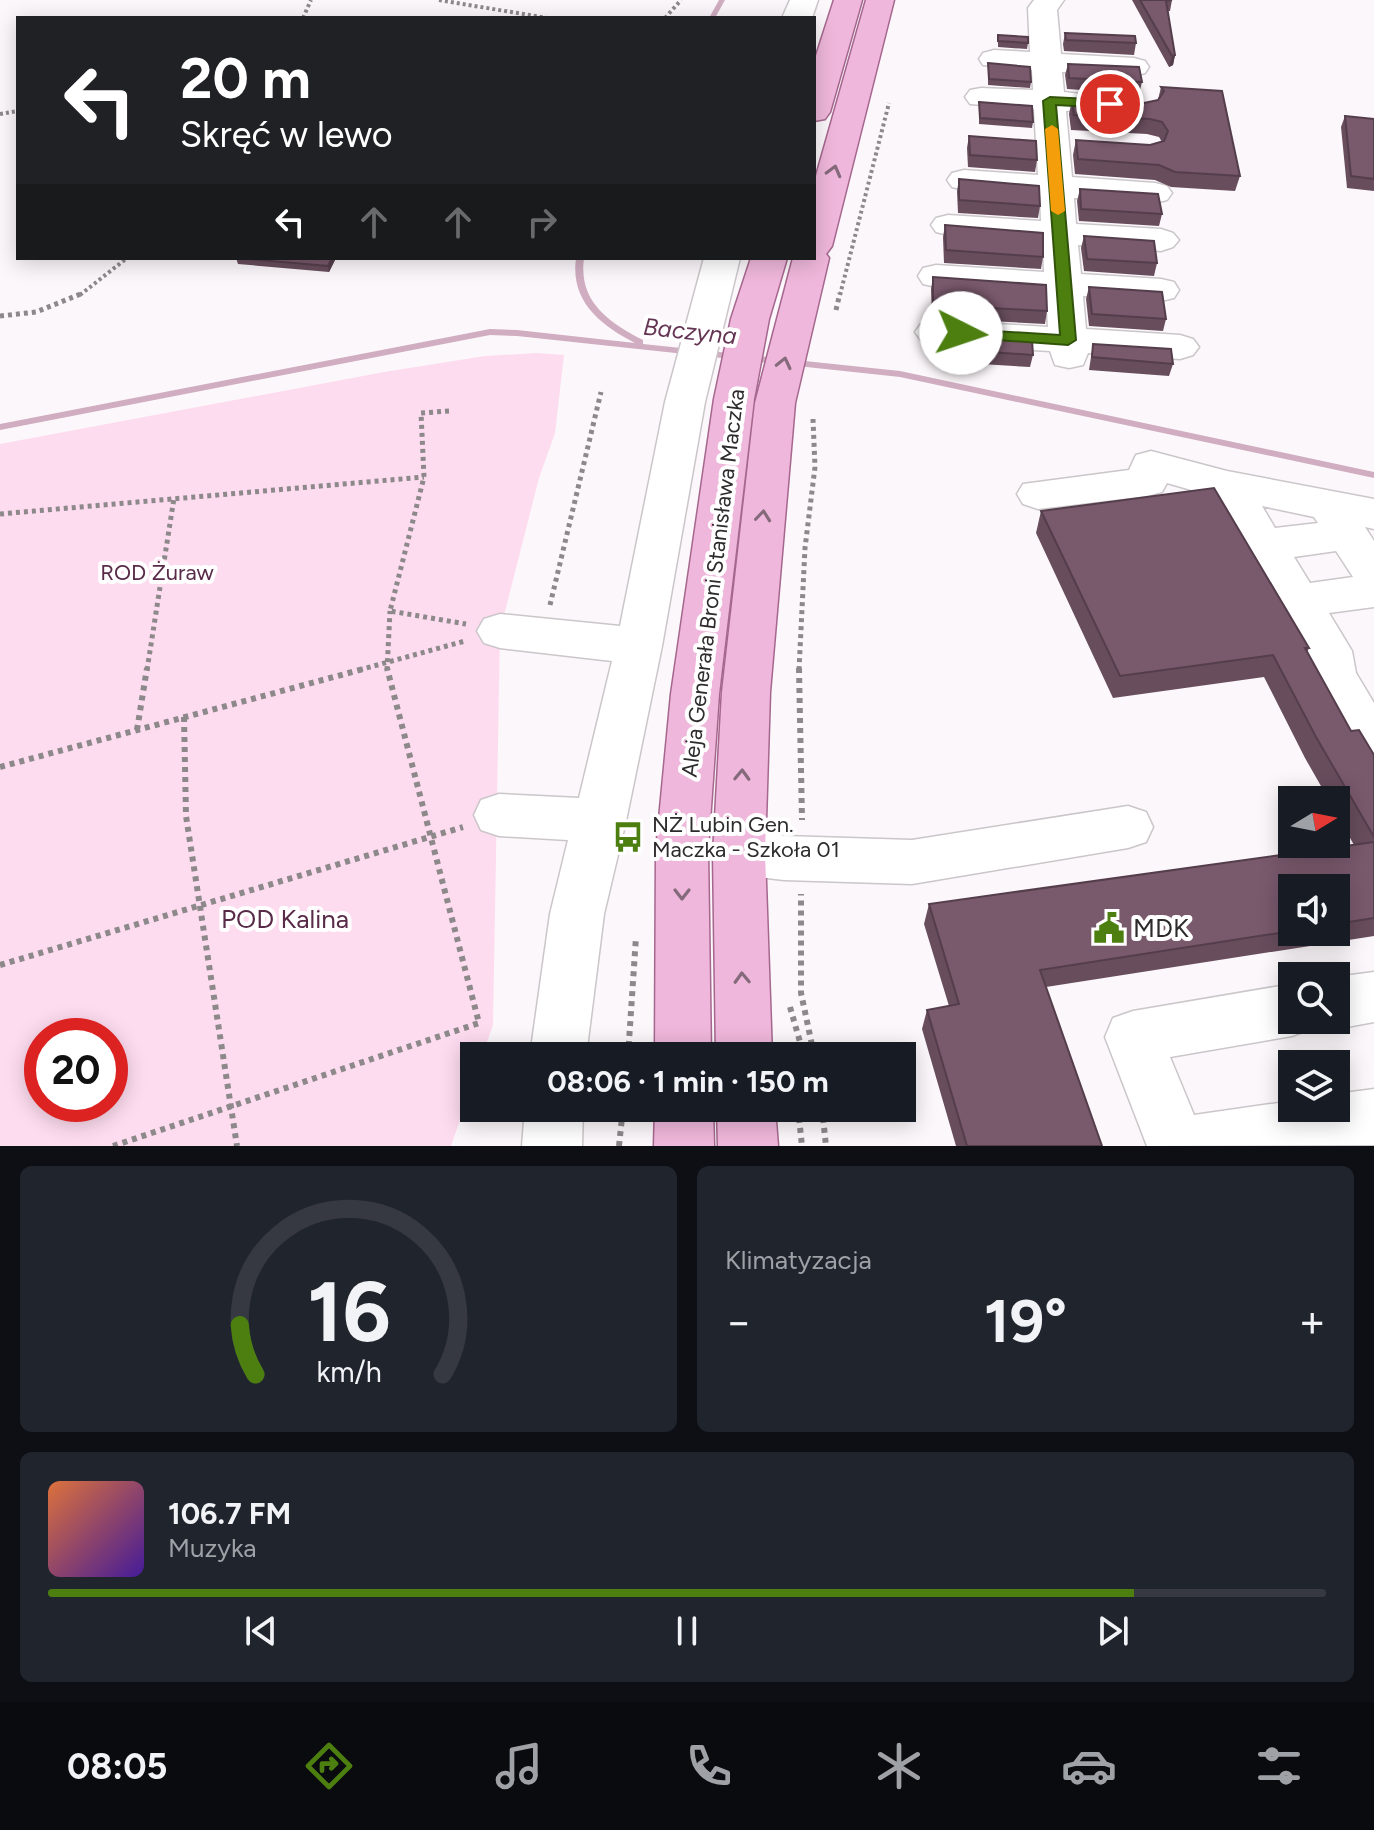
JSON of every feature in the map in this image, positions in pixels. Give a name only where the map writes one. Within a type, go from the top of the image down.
[{"type":"main road","points":[[816,105],[848,0]]},
{"type":"main road","points":[[816,239],[880,0]]},
{"type":"main road","name":"Aleja Generała Broni Stanisława Maczka","points":[[683,1042],[682,850],[695,694],[781,410],[750,319],[768,260]]},
{"type":"main road","name":"Aleja Generała Broni Stanisława Maczka","points":[[744,1042],[739,853],[746,692],[781,410],[794,323],[810,260]]},
{"type":"main road","points":[[684,1122],[684,1146]]},
{"type":"main road","points":[[747,1122],[748,1146]]},
{"type":"street","points":[[1050,0],[1042,8],[1069,348]]},
{"type":"street","points":[[994,59],[1134,67]]},
{"type":"street","points":[[981,97],[1110,104]]},
{"type":"street","points":[[964,180],[1155,193]]},
{"type":"street","points":[[948,225],[1161,240]]},
{"type":"street","points":[[560,1042],[577,914],[601,821],[639,646],[685,402],[721,260]]},
{"type":"street","points":[[936,276],[1161,290]]},
{"type":"street","points":[[934,332],[1069,348],[1180,347]]},
{"type":"street","points":[[1038,494],[1147,482],[1151,465],[1350,518]]},
{"type":"street","points":[[1227,485],[1329,651],[1333,675],[1374,746]]},
{"type":"street","points":[[1265,545],[1350,518]]},
{"type":"street","points":[[1350,518],[1374,575]]},
{"type":"street","points":[[1298,601],[1374,591]]},
{"type":"street","points":[[522,632],[639,646]]},
{"type":"street","points":[[499,815],[601,821]]},
{"type":"street","points":[[739,853],[912,862],[1128,827]]},
{"type":"street","points":[[1350,1001],[1374,997]]},
{"type":"street","points":[[1177,1146],[1133,1037],[1278,1012]]},
{"type":"street","points":[[1185,1146],[1374,1117]]},
{"type":"street","points":[[552,1146],[553,1122]]},
{"type":"path","points":[[439,0],[535,16]]},
{"type":"path","points":[[667,16],[681,0]]},
{"type":"path","points":[[833,316],[849,270],[891,97]]},
{"type":"path","points":[[0,316],[34,314],[70,301],[103,283],[125,260]]},
{"type":"path","points":[[522,632],[601,392]]},
{"type":"path","points":[[781,410],[805,454]]},
{"type":"path","points":[[781,410],[816,452],[805,549],[797,697],[803,858],[801,993],[811,1042]]},
{"type":"path","points":[[113,1146],[479,1023],[385,663],[390,611],[424,477],[421,413],[449,411]]},
{"type":"path","points":[[0,514],[424,477]]},
{"type":"path","points":[[137,730],[174,498]]},
{"type":"path","points":[[390,611],[522,632]]},
{"type":"path","points":[[0,767],[385,663],[522,632]]},
{"type":"path","points":[[184,717],[186,816],[237,1146]]},
{"type":"path","points":[[0,965],[429,839],[499,815]]},
{"type":"path","points":[[786,995],[797,1042]]},
{"type":"path","points":[[619,1146],[622,1122]]},
{"type":"path","points":[[799,1122],[802,1146]]},
{"type":"path","points":[[823,1122],[826,1146]]},
{"type":"green space","points":[[564,355],[555,433],[539,478],[500,631],[493,1025],[487,1042],[460,1042],[460,1120],[451,1146],[0,1146],[0,444],[485,356]]},
{"type":"building","points":[[1140,0],[1172,0],[1166,1],[1175,55],[1172,56]]},
{"type":"building","points":[[1065,33],[1135,36],[1136,43],[1066,40]]},
{"type":"building","points":[[998,35],[1028,37],[1028,43],[998,41]]},
{"type":"building","points":[[988,63],[1030,67],[1031,82],[989,79]]},
{"type":"building","points":[[1068,64],[1139,67],[1142,82],[1069,78]]},
{"type":"building","points":[[1161,87],[1222,91],[1240,176],[1175,172],[1159,165],[1078,159],[1076,140],[1150,145],[1164,141],[1168,131],[1162,122],[1150,119],[1074,115],[1072,100],[1144,103],[1158,100],[1164,91]]},
{"type":"building","points":[[979,102],[1032,106],[1033,122],[980,118]]},
{"type":"building","points":[[1345,116],[1374,119],[1374,179],[1351,176]]},
{"type":"building","points":[[969,136],[1036,141],[1037,160],[970,155]]},
{"type":"building","points":[[959,179],[1039,186],[1040,206],[959,200]]},
{"type":"building","points":[[1080,189],[1158,194],[1162,214],[1081,209]]},
{"type":"building","points":[[945,225],[1043,233],[1043,257],[946,250]]},
{"type":"building","points":[[1084,236],[1154,241],[1157,263],[1087,259]]},
{"type":"building","points":[[259,260],[331,260],[328,266]]},
{"type":"building","points":[[933,277],[1046,285],[1047,311],[933,305]]},
{"type":"building","points":[[1089,287],[1162,292],[1166,319],[1092,314]]},
{"type":"building","points":[[933,334],[1032,340],[1033,355],[933,348]]},
{"type":"building","points":[[1093,344],[1171,349],[1173,364],[1092,357]]},
{"type":"building","points":[[1214,488],[1309,648],[1305,648],[1351,731],[1359,730],[1374,755],[1374,837],[1350,796],[1350,786],[1344,786],[1273,655],[1120,676],[1041,511]]},
{"type":"building","points":[[1374,842],[1374,918],[1350,922],[1350,874],[1278,874],[1278,933],[1040,970],[1102,1146],[967,1146],[927,1010],[959,1004],[929,904],[1278,855],[1278,858],[1350,858],[1350,845]]},
{"type":"waterway","points":[[713,16],[722,0]]},
{"type":"waterway","points":[[580,260],[580,285],[594,309],[616,328],[640,342]]},
{"type":"waterway","name":"Baczyna","points":[[0,427],[490,332],[900,374],[1374,475]]},
{"type":"slow traffic","points":[[1052,129],[1058,211]]},
{"type":"place","name":"NŻ Lubin Gen. Maczka - Szkoła 01","points":[[628,837]]},
{"type":"place","name":"MDK","points":[[1109,928]]},
{"type":"route","points":[[961,333],[1068,340],[1050,101],[1110,104]]},
{"type":"park label","name":"ROD Żuraw","points":[[157,572]]},
{"type":"park label","name":"POD Kalina","points":[[285,919]]}]
